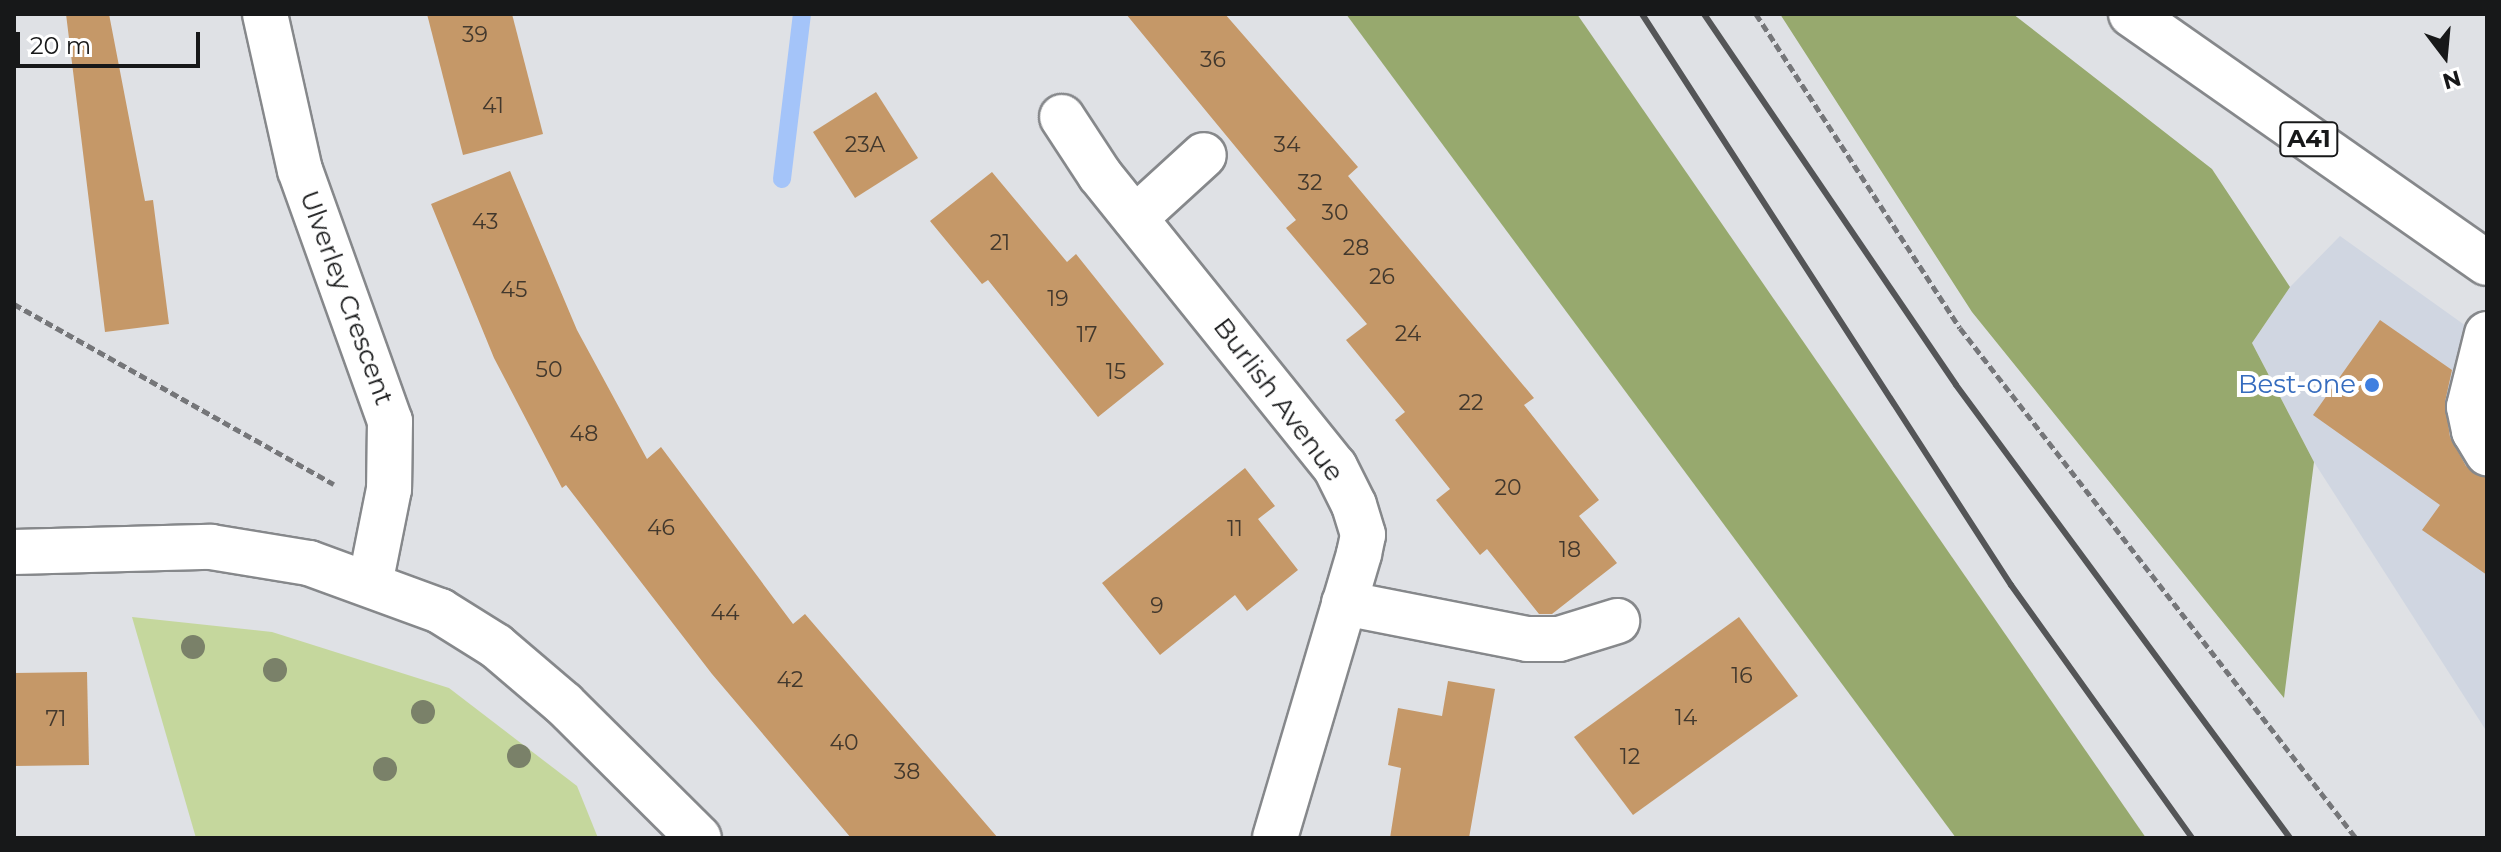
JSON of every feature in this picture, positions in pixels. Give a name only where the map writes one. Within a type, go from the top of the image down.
[{"type":"main road","name":"Ulverley Crescent","points":[[265,14],[300,170],[390,421],[385,513],[370,584]]},
{"type":"main road","name":"A41","points":[[2131,14],[2487,263]]},
{"type":"main road","name":"Burlish Avenue","points":[[1062,117],[1135,218],[1335,467],[1363,535],[1275,838]]},
{"type":"main road","points":[[1135,218],[1204,155]]},
{"type":"main road","points":[[2487,334],[2469,407],[2474,431],[2487,453]]},
{"type":"main road","points":[[14,552],[211,547],[309,563],[440,611],[496,646],[691,835]]},
{"type":"main road","points":[[1344,603],[1479,627],[1527,639],[1559,639],[1617,621]]},
{"type":"path","points":[[1756,14],[1960,328],[2356,838]]},
{"type":"path","points":[[14,304],[385,513]]},
{"type":"shaded area","points":[[2340,236],[2487,341],[2487,732],[2314,462],[2252,343],[2290,287]]},
{"type":"green space","points":[[1346,14],[1577,14],[2146,838],[1956,838]]},
{"type":"green space","points":[[1780,14],[2013,14],[2212,169],[2290,287],[2252,343],[2314,462],[2284,698],[1972,312]]},
{"type":"green space","points":[[132,617],[272,632],[449,688],[577,786],[598,838],[196,838]]},
{"type":"building","points":[[66,14],[109,14],[145,201],[153,200],[169,324],[105,332]]},
{"type":"building","points":[[427,14],[512,14],[543,134],[463,155]]},
{"type":"building","points":[[1126,14],[1225,14],[1358,167],[1348,176],[1534,398],[1524,405],[1599,500],[1579,516],[1617,563],[1552,614],[1539,614],[1487,549],[1480,555],[1436,500],[1450,489],[1395,420],[1405,412],[1346,340],[1367,324],[1286,228],[1296,220]]},
{"type":"building","points":[[876,92],[918,158],[855,198],[813,132]]},
{"type":"building","points":[[510,171],[577,330],[647,459],[661,447],[793,624],[805,614],[998,838],[851,838],[712,674],[566,485],[562,488],[494,358],[431,204]]},
{"type":"building","points":[[992,172],[1067,262],[1076,254],[1164,364],[1098,417],[988,280],[982,284],[930,221]]},
{"type":"building","points":[[2380,320],[2452,370],[2445,402],[2450,437],[2466,466],[2487,478],[2487,575],[2422,530],[2440,505],[2313,415]]},
{"type":"building","points":[[1245,468],[1275,506],[1258,519],[1298,570],[1247,611],[1235,595],[1160,655],[1102,583]]},
{"type":"building","points":[[1739,617],[1798,696],[1633,815],[1574,737]]},
{"type":"building","points":[[87,672],[89,765],[14,766],[14,673]]},
{"type":"building","points":[[1448,681],[1495,689],[1469,838],[1390,838],[1401,768],[1388,765],[1398,708],[1442,716]]},
{"type":"waterway","points":[[782,179],[802,14]]},
{"type":"railway","points":[[1642,14],[2011,585],[2192,838]]},
{"type":"railway","points":[[1704,14],[1956,385],[2290,838]]},
{"type":"place","name":"Best-one","points":[[2372,385]]}]
